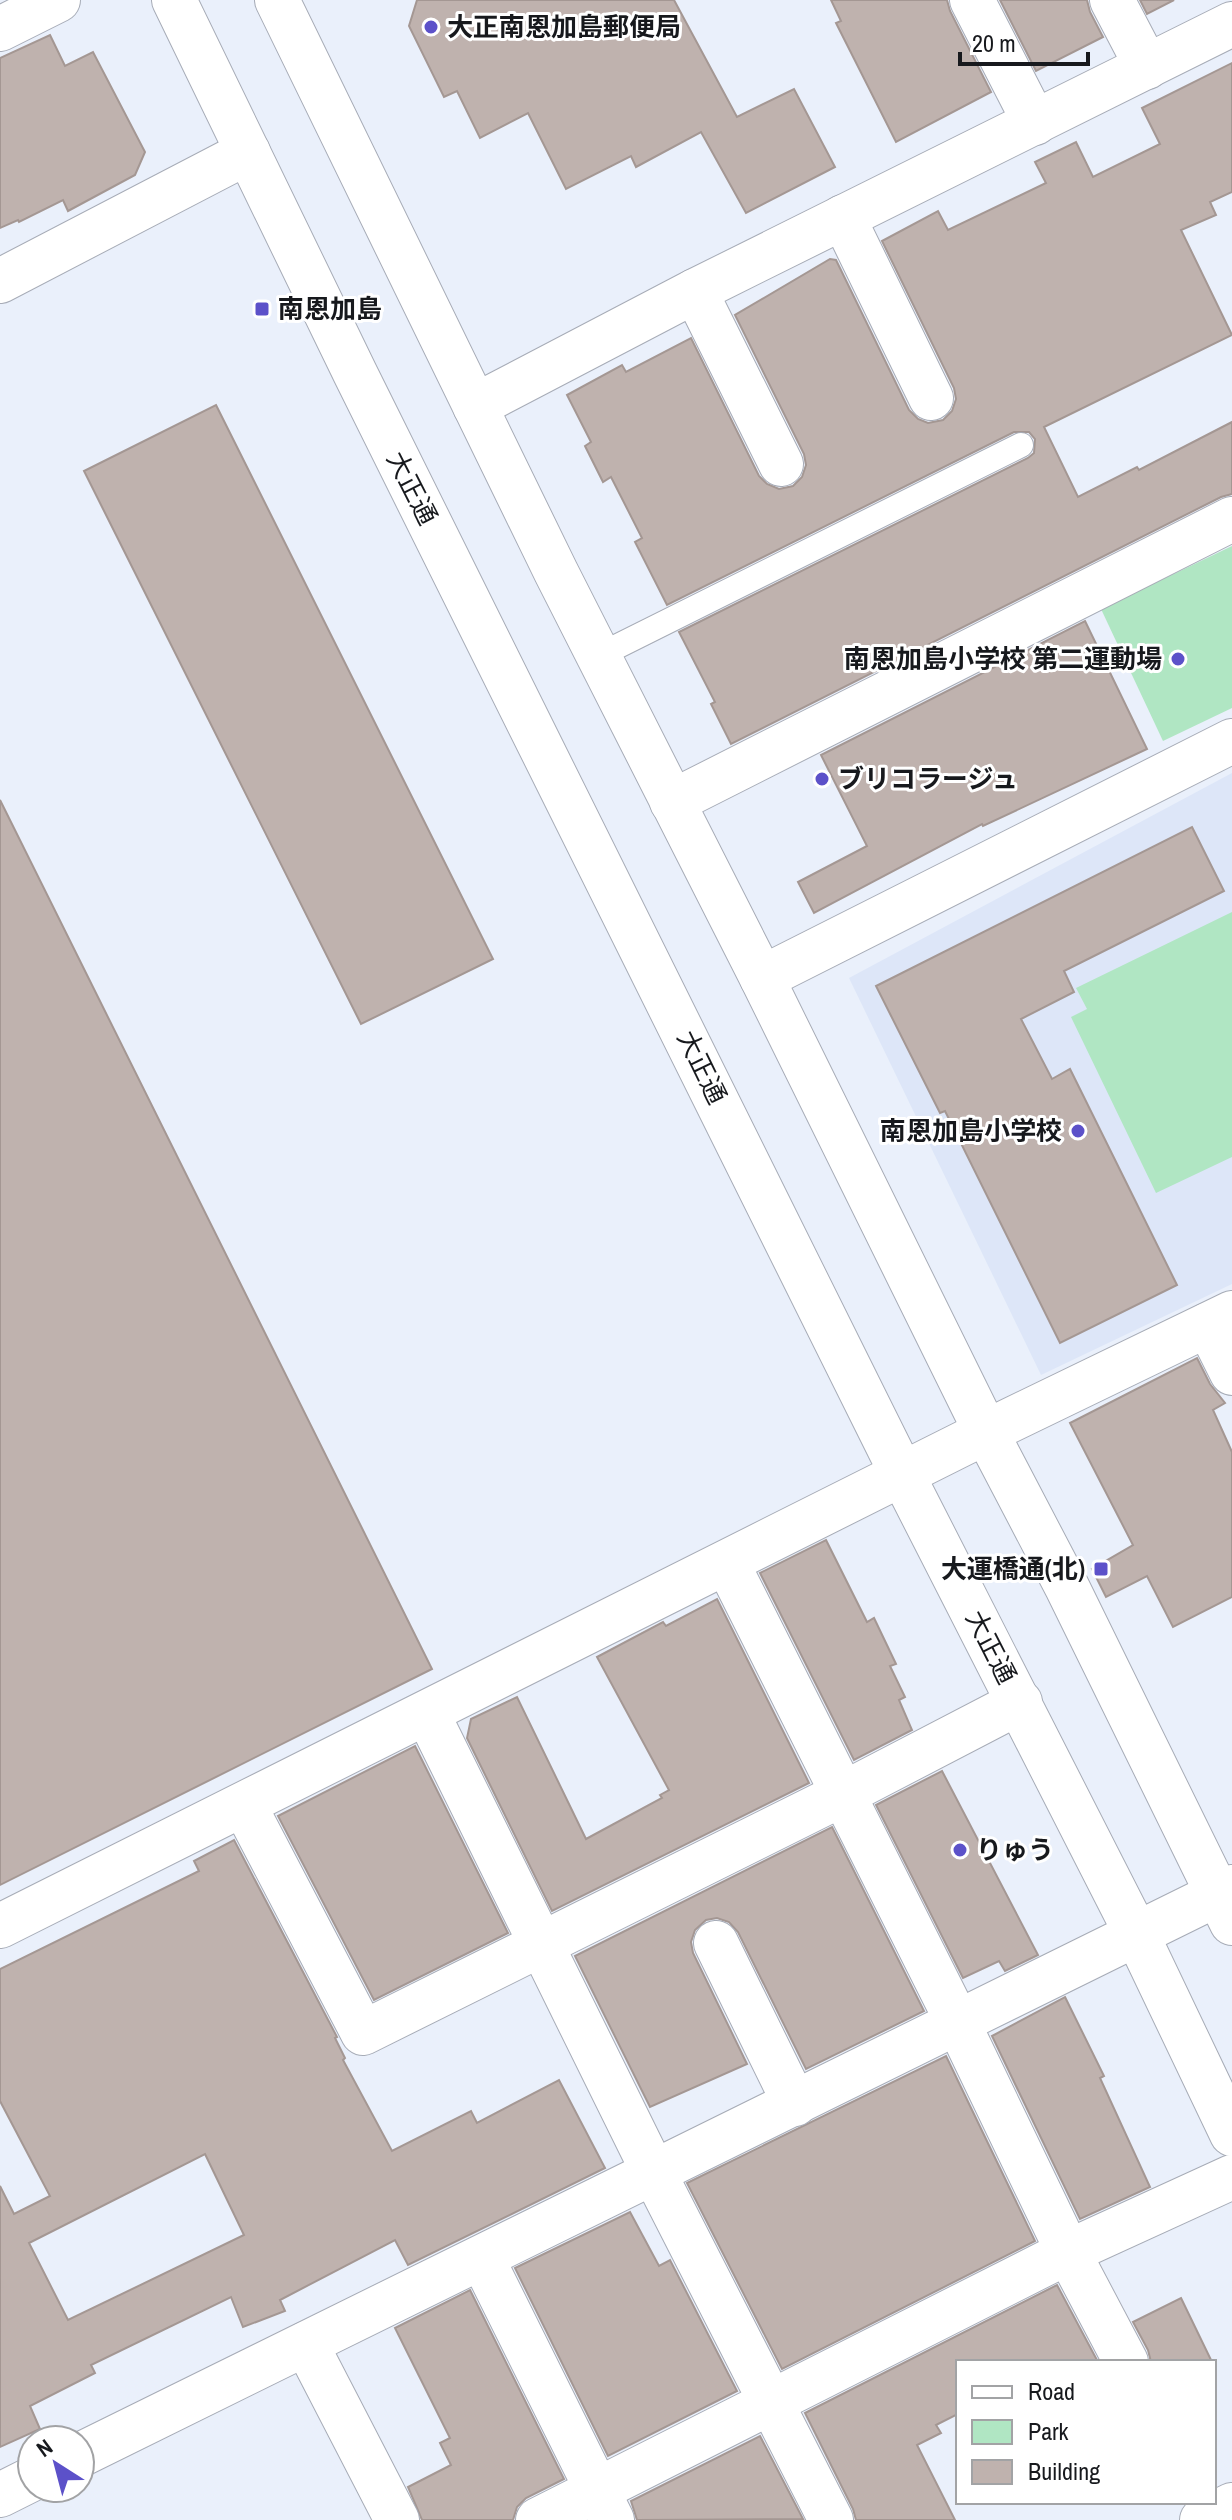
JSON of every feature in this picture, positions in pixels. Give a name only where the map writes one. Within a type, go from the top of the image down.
[{"type":"street","points":[[0,29],[58,0]]},
{"type":"street","name":"大正通","points":[[174,0],[362,387],[902,1474],[1137,1935],[1232,2134]]},
{"type":"street","points":[[96,2447],[1137,1935],[1227,1902],[986,1432],[762,978],[598,656],[277,0]]},
{"type":"street","points":[[972,0],[1035,123]]},
{"type":"street","points":[[1112,0],[1147,67]]},
{"type":"street","points":[[475,406],[695,291],[1232,24]]},
{"type":"street","points":[[0,281],[248,152]]},
{"type":"street","points":[[843,217],[931,398]]},
{"type":"street","points":[[695,291],[781,464]]},
{"type":"street","points":[[672,802],[1232,519]]},
{"type":"street","points":[[762,978],[1232,741]]},
{"type":"street","points":[[0,1926],[986,1432],[1220,1319],[1232,1373]]},
{"type":"street","points":[[727,1563],[958,2023],[1068,2252],[1125,2360]]},
{"type":"street","points":[[244,1805],[363,2033],[843,1794],[1020,1702]]},
{"type":"street","points":[[427,1713],[654,2173],[831,2520]]},
{"type":"street","points":[[716,1943],[795,2104]]},
{"type":"street","points":[[538,2520],[605,2505],[769,2402],[1068,2252],[1232,2177]]},
{"type":"street","points":[[482,2258],[605,2505]]},
{"type":"street","points":[[306,2344],[397,2520]]},
{"type":"lane","points":[[598,656],[1021,445]]},
{"type":"shaded area","name":"南恩加島小学校","points":[[1232,773],[1232,1284],[1041,1375],[849,978]]},
{"type":"green space","name":"南恩加島小学校 第二運動場","points":[[1232,546],[1232,708],[1163,741],[1101,609]]},
{"type":"green space","points":[[1232,912],[1232,1157],[1156,1193],[1071,1017],[1087,1009],[1076,988]]},
{"type":"building","points":[[417,0],[674,0],[737,117],[794,89],[835,167],[746,213],[701,132],[636,167],[631,156],[566,189],[528,113],[480,138],[457,91],[444,97],[409,26]]},
{"type":"building","points":[[831,0],[947,0],[991,92],[896,142],[836,23],[841,21]]},
{"type":"building","points":[[1000,0],[1087,0],[1103,37],[1036,71]]},
{"type":"building","points":[[1140,0],[1174,0],[1147,14]]},
{"type":"building","points":[[50,35],[65,66],[93,52],[145,152],[135,175],[68,211],[63,200],[0,228],[0,58]]},
{"type":"building","points":[[1232,63],[1232,192],[1210,202],[1216,215],[1181,230],[1232,335],[1044,427],[1078,497],[1137,467],[1139,470],[1232,422],[1232,494],[731,744],[711,704],[715,702],[679,632],[1028,458],[1034,453],[1035,439],[1029,432],[1014,432],[667,605],[635,542],[642,538],[611,477],[603,482],[585,446],[591,442],[567,395],[622,365],[626,372],[691,338],[759,476],[779,489],[793,486],[802,477],[806,465],[804,454],[735,315],[830,259],[836,260],[909,410],[928,423],[943,420],[952,411],[956,399],[954,388],[882,241],[938,211],[948,230],[1046,183],[1035,162],[1076,142],[1093,177],[1160,144],[1142,108]]},
{"type":"building","points":[[216,405],[493,959],[361,1024],[84,471]]},
{"type":"building","points":[[1085,621],[1147,749],[982,824],[814,913],[798,882],[867,846],[821,755]]},
{"type":"building","points":[[0,800],[432,1669],[0,1885]]},
{"type":"building","points":[[1192,827],[1224,891],[1064,971],[1074,992],[1021,1019],[1052,1079],[1070,1069],[1177,1285],[1060,1343],[945,1111],[940,1113],[876,986]]},
{"type":"building","points":[[1197,1358],[1210,1384],[1225,1403],[1213,1410],[1232,1452],[1232,1597],[1173,1627],[1147,1576],[1106,1597],[1092,1569],[1133,1545],[1070,1423]]},
{"type":"building","points":[[826,1540],[867,1622],[874,1618],[896,1664],[890,1666],[905,1697],[899,1700],[912,1730],[854,1760],[760,1573]]},
{"type":"building","points":[[717,1599],[809,1783],[552,1911],[467,1738],[471,1719],[517,1697],[586,1839],[662,1798],[660,1795],[669,1790],[597,1657],[663,1622],[666,1626]]},
{"type":"building","points":[[415,1746],[508,1933],[374,2000],[278,1816]]},
{"type":"building","points":[[942,1771],[1038,1955],[1005,1971],[999,1961],[963,1978],[876,1805]]},
{"type":"building","points":[[832,1827],[924,2011],[806,2069],[738,1932],[729,1922],[717,1918],[706,1920],[695,1930],[691,1942],[693,1953],[747,2064],[650,2107],[575,1956]]},
{"type":"building","points":[[234,1840],[337,2037],[345,2058],[343,2060],[392,2151],[471,2111],[477,2123],[559,2080],[605,2168],[408,2265],[395,2240],[280,2300],[285,2311],[243,2327],[231,2297],[91,2365],[95,2373],[30,2406],[38,2424],[16,2424],[16,2440],[0,2447],[0,2186],[14,2214],[50,2196],[0,2101],[0,1969],[199,1871],[194,1861]],"holes":[[[205,2154],[244,2235],[68,2320],[29,2243]]]},
{"type":"building","points":[[1065,1997],[1104,2076],[1100,2078],[1150,2187],[1080,2219],[992,2036]]},
{"type":"building","points":[[946,2056],[1035,2241],[782,2369],[687,2183]]},
{"type":"building","points":[[630,2212],[659,2266],[670,2260],[737,2391],[608,2456],[515,2268]]},
{"type":"building","points":[[1057,2285],[1097,2360],[956,2360],[956,2415],[936,2425],[941,2433],[917,2445],[955,2520],[856,2520],[805,2413]]},
{"type":"building","points":[[470,2290],[564,2479],[526,2498],[517,2507],[513,2520],[422,2520],[408,2487],[451,2465],[440,2443],[450,2438],[395,2328]]},
{"type":"building","points":[[1181,2298],[1211,2360],[1150,2360],[1133,2322]]},
{"type":"building","points":[[760,2436],[803,2519],[637,2520],[631,2501]]},
{"type":"place","name":"大正南恩加島郵便局","points":[[431,27]]},
{"type":"place","name":"南恩加島","points":[[262,309]]},
{"type":"place","name":"南恩加島小学校 第二運動場","points":[[1178,659]]},
{"type":"place","name":"ブリコラージュ","points":[[822,779]]},
{"type":"place","name":"南恩加島小学校","points":[[1078,1131]]},
{"type":"place","name":"大運橋通(北)","points":[[1101,1569]]},
{"type":"place","name":"りゅう","points":[[960,1850]]}]
